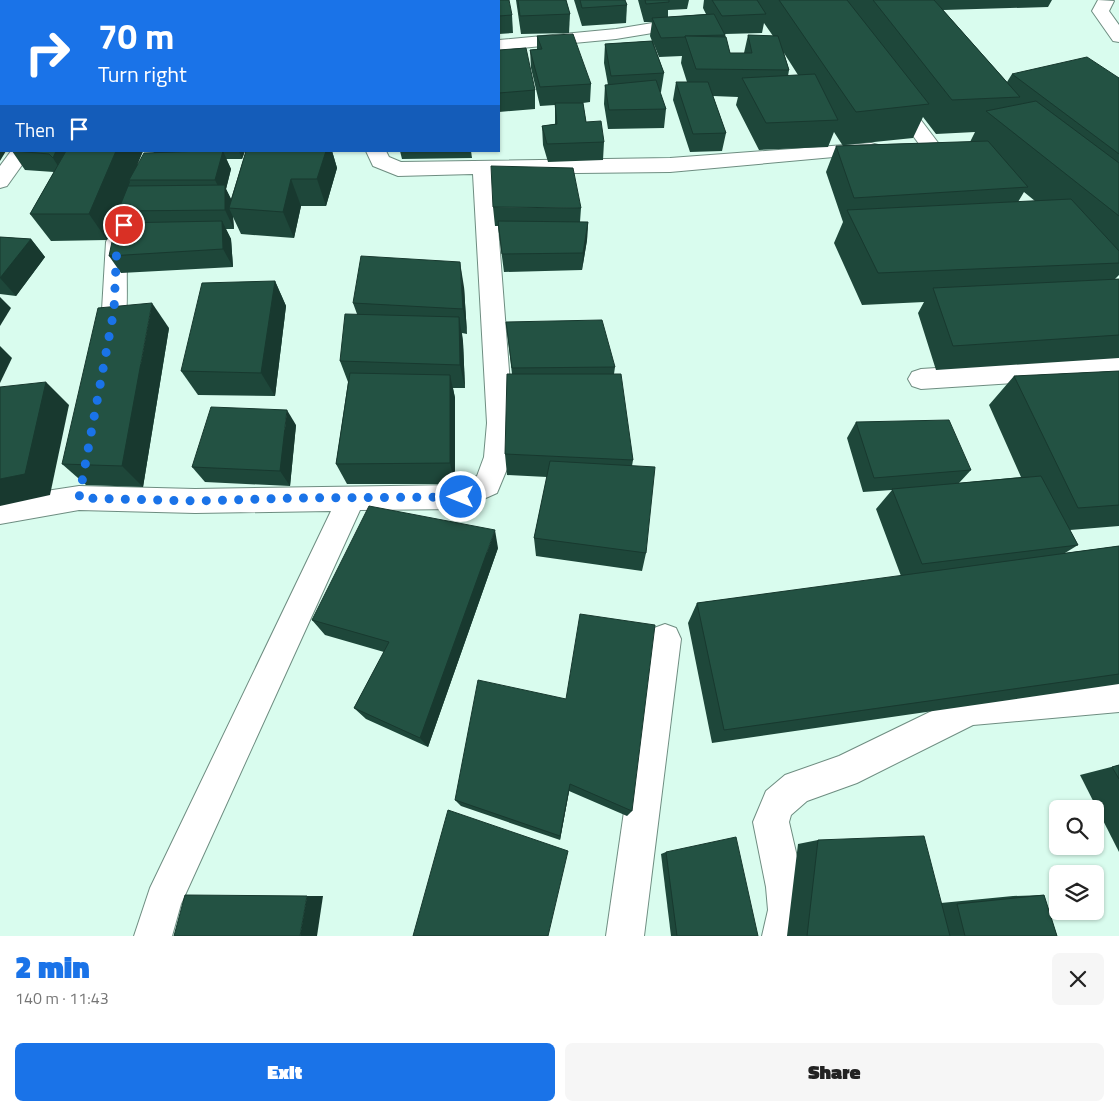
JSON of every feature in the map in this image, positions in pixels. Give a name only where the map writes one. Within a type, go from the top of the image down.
[{"type":"street","points":[[1109,2],[1100,11],[1119,37]]},
{"type":"street","points":[[500,45],[616,34],[628,30],[696,21]]},
{"type":"street","points":[[376,152],[380,161],[398,168],[483,168],[670,165],[918,146],[888,88]]},
{"type":"street","points":[[0,181],[21,152]]},
{"type":"street","points":[[0,512],[80,489],[195,501],[461,497],[487,484],[498,457],[500,423],[483,168]]},
{"type":"street","points":[[104,361],[114,310],[117,242],[130,208]]},
{"type":"street","points":[[921,379],[1119,366]]},
{"type":"street","points":[[153,936],[163,901],[351,498]]},
{"type":"street","points":[[625,936],[665,639]]},
{"type":"street","points":[[781,936],[787,910],[771,822],[778,803],[797,787],[845,771],[971,709],[1119,696]]},
{"type":"building","points":[[500,0],[509,0],[512,15],[500,16]]},
{"type":"building","points":[[518,0],[566,0],[570,14],[520,16]]},
{"type":"building","points":[[580,0],[625,0],[627,5],[582,8]]},
{"type":"building","points":[[645,0],[669,0],[669,2],[646,4]]},
{"type":"building","points":[[712,0],[757,0],[766,14],[722,16]]},
{"type":"building","points":[[779,0],[847,0],[929,104],[856,112]]},
{"type":"building","points":[[873,0],[934,0],[1020,97],[952,100]]},
{"type":"building","points":[[714,14],[725,35],[661,38],[652,18]]},
{"type":"building","points":[[573,34],[591,84],[540,87],[530,50],[542,49],[537,36]]},
{"type":"building","points":[[748,35],[778,36],[789,70],[696,69],[685,36],[726,37],[730,53],[752,53]]},
{"type":"building","points":[[652,41],[664,73],[611,76],[605,44]]},
{"type":"building","points":[[526,48],[535,90],[500,93],[500,50]]},
{"type":"building","points":[[1087,57],[1119,78],[1119,154],[1012,74]]},
{"type":"building","points":[[815,74],[838,120],[766,123],[742,78]]},
{"type":"building","points":[[656,80],[666,109],[609,110],[605,85]]},
{"type":"building","points":[[676,82],[708,82],[726,133],[693,134]]},
{"type":"building","points":[[1036,101],[1119,163],[1119,216],[986,111]]},
{"type":"building","points":[[555,103],[583,103],[586,122],[601,121],[604,142],[547,144],[542,126],[557,124]]},
{"type":"building","points":[[988,141],[1028,187],[854,198],[836,146]]},
{"type":"building","points":[[26,152],[56,152],[53,158],[49,154]]},
{"type":"building","points":[[65,152],[116,152],[89,214],[30,214]]},
{"type":"building","points":[[223,152],[215,180],[129,180],[144,153]]},
{"type":"building","points":[[246,152],[326,152],[317,179],[291,179],[283,212],[229,208]]},
{"type":"building","points":[[491,166],[573,168],[581,208],[493,207]]},
{"type":"building","points":[[225,185],[225,210],[118,211],[128,186]]},
{"type":"building","points":[[1071,199],[1119,251],[1119,263],[878,273],[847,210]]},
{"type":"building","points":[[222,221],[223,249],[109,256],[116,223]]},
{"type":"building","points":[[498,221],[588,222],[583,253],[502,254]]},
{"type":"building","points":[[0,237],[31,239],[0,278]]},
{"type":"building","points":[[361,256],[460,262],[463,309],[353,303]]},
{"type":"building","points":[[1119,279],[1119,335],[953,346],[933,288]]},
{"type":"building","points":[[275,281],[261,373],[181,371],[202,283]]},
{"type":"building","points":[[152,303],[122,466],[62,464],[98,308]]},
{"type":"building","points":[[345,314],[459,317],[460,365],[340,361]]},
{"type":"building","points":[[602,320],[615,367],[512,368],[506,322]]},
{"type":"building","points":[[1119,371],[1119,505],[1078,508],[1014,376]]},
{"type":"building","points":[[350,373],[450,375],[450,463],[336,464]]},
{"type":"building","points":[[507,374],[621,374],[633,460],[505,454]]},
{"type":"building","points":[[46,382],[25,474],[0,479],[0,387]]},
{"type":"building","points":[[211,407],[287,410],[280,471],[192,467]]},
{"type":"building","points":[[949,420],[971,470],[874,478],[856,422]]},
{"type":"building","points":[[550,461],[655,467],[646,553],[534,538]]},
{"type":"building","points":[[1041,476],[1078,545],[922,564],[892,489]]},
{"type":"building","points":[[369,506],[495,530],[420,738],[354,708],[389,642],[312,620]]},
{"type":"building","points":[[1119,546],[1119,674],[724,730],[697,603]]},
{"type":"building","points":[[580,614],[655,625],[632,811],[570,784],[560,836],[455,800],[478,680],[566,699]]},
{"type":"building","points":[[1119,765],[1119,779],[1112,767]]},
{"type":"building","points":[[448,810],[568,851],[548,936],[413,936]]},
{"type":"building","points":[[924,836],[950,936],[807,936],[818,840]]},
{"type":"building","points":[[736,837],[758,936],[677,936],[666,852]]},
{"type":"building","points":[[185,895],[307,896],[300,936],[174,936]]},
{"type":"building","points":[[1044,895],[1049,911],[1049,920],[1052,920],[1057,936],[965,936],[957,904]]},
{"type":"route","points":[[124,225],[117,242],[114,310],[79,498],[195,501],[461,497]]}]
